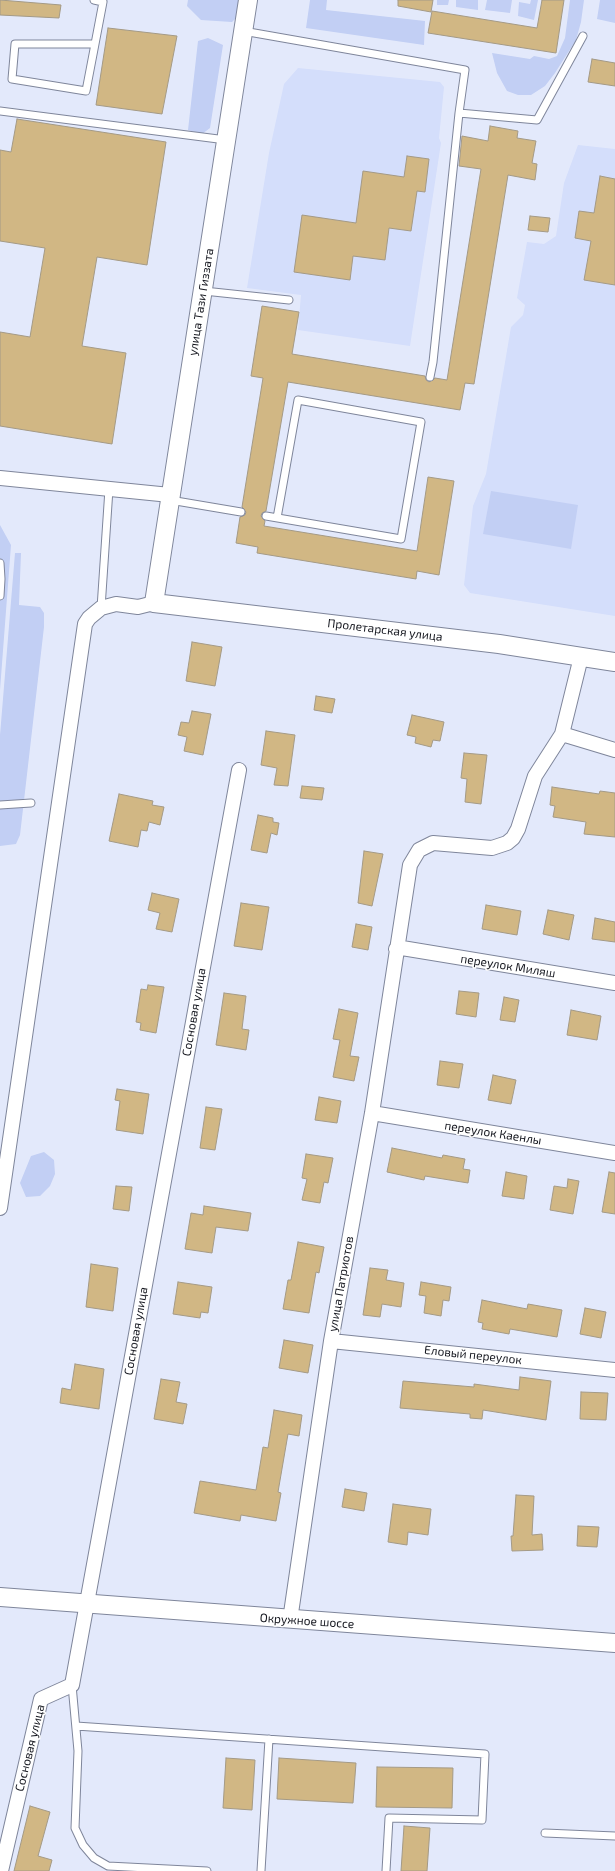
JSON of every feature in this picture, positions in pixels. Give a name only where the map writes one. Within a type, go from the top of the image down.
[{"type":"street","name":"улица Тази Гиззата","points":[[154,603],[248,0]]},
{"type":"street","points":[[0,478],[109,489],[170,498]]},
{"type":"street","points":[[0,1208],[85,624],[95,611],[101,608],[116,604],[138,607],[154,603]]},
{"type":"street","name":"Пролетарская улица","points":[[154,603],[499,644],[615,662]]},
{"type":"street","name":"улица Патриотов","points":[[290,1620],[331,1341],[372,1113],[399,948],[410,864],[419,850],[432,843],[492,848],[507,843],[518,829],[535,776],[562,734],[581,657]]},
{"type":"street","points":[[562,734],[615,750]]},
{"type":"street","name":"Сосновая улица","points":[[0,1871],[41,1700],[72,1685],[239,770]]},
{"type":"street","name":"переулок Миляш","points":[[399,948],[615,983]]},
{"type":"street","name":"переулок Каенлы","points":[[372,1113],[615,1154]]},
{"type":"street","name":"Еловый переулок","points":[[331,1341],[615,1370]]},
{"type":"street","name":"Окружное шоссе","points":[[0,1597],[290,1620],[615,1643]]},
{"type":"lane","points":[[94,0],[103,1],[95,44],[86,91],[12,79],[15,44],[95,44]]},
{"type":"lane","points":[[243,31],[465,70],[459,112],[433,362],[430,377]]},
{"type":"lane","points":[[459,112],[537,120],[583,36]]},
{"type":"lane","points":[[0,111],[226,140]]},
{"type":"lane","points":[[203,291],[289,300]]},
{"type":"lane","points":[[266,516],[277,518],[401,539],[421,422],[298,400],[277,518]]},
{"type":"lane","points":[[101,608],[109,489]]},
{"type":"lane","points":[[170,498],[241,512]]},
{"type":"lane","points":[[0,563],[0,596]]},
{"type":"lane","points":[[0,805],[31,803]]},
{"type":"lane","points":[[72,1685],[78,1751],[75,1828],[83,1845],[94,1858],[108,1866],[207,1871]]},
{"type":"lane","points":[[76,1726],[485,1754],[482,1820],[389,1818],[386,1871]]},
{"type":"lane","points":[[261,1871],[269,1739]]},
{"type":"lane","points":[[545,1833],[615,1836]]},
{"type":"shaded area","points":[[188,0],[240,0],[237,17],[232,22],[201,20],[187,6]]},
{"type":"shaded area","points":[[310,0],[327,0],[326,10],[425,21],[424,45],[306,28]]},
{"type":"shaded area","points":[[437,0],[449,0],[448,5],[437,5]]},
{"type":"shaded area","points":[[456,0],[478,0],[478,10],[456,7]]},
{"type":"shaded area","points":[[487,0],[512,0],[510,13],[485,10]]},
{"type":"shaded area","points":[[531,0],[538,0],[534,20],[518,16],[519,2],[530,4]]},
{"type":"shaded area","points":[[570,0],[584,0],[581,22],[576,40],[555,73],[545,86],[531,95],[518,95],[507,91],[497,73],[492,53],[530,59],[534,56],[549,59],[557,56],[565,38]]},
{"type":"shaded area","points":[[600,0],[615,0],[615,23],[597,19]]},
{"type":"shaded area","points":[[208,38],[223,45],[210,128],[202,134],[188,130],[198,41]]},
{"type":"shaded area","points":[[298,68],[440,82],[444,87],[439,138],[441,143],[410,346],[298,330],[301,295],[247,288],[269,153],[284,84]]},
{"type":"shaded area","points":[[578,145],[615,149],[615,616],[470,593],[464,585],[473,506],[486,474],[511,327],[523,315],[525,305],[517,298],[527,242],[544,244],[556,236],[564,183]]},
{"type":"shaded area","points":[[491,491],[578,505],[571,549],[483,534]]},
{"type":"shaded area","points":[[0,525],[11,545],[0,690]]},
{"type":"shaded area","points":[[15,553],[21,553],[19,605],[40,607],[44,613],[44,627],[20,835],[16,844],[0,846],[0,735]]},
{"type":"shaded area","points":[[44,1152],[54,1160],[55,1174],[50,1186],[40,1196],[26,1197],[20,1183],[31,1156]]},
{"type":"building","points":[[0,0],[61,5],[59,18],[0,15]]},
{"type":"building","points":[[398,0],[433,0],[431,12],[398,6]]},
{"type":"building","points":[[542,0],[564,0],[556,53],[428,33],[432,11],[537,28]]},
{"type":"building","points":[[108,28],[177,36],[162,114],[96,105]]},
{"type":"building","points":[[592,59],[615,63],[615,86],[588,82]]},
{"type":"building","points":[[17,119],[166,142],[147,265],[97,257],[82,346],[126,353],[112,444],[0,426],[0,332],[30,337],[45,248],[0,241],[0,150],[11,152]]},
{"type":"building","points":[[490,126],[518,131],[517,138],[536,141],[532,163],[537,164],[535,180],[508,175],[474,384],[465,383],[460,410],[288,382],[266,511],[262,513],[261,516],[265,521],[264,526],[417,551],[428,477],[454,481],[439,575],[417,571],[416,579],[257,553],[258,547],[236,543],[240,517],[245,515],[246,512],[242,507],[263,378],[251,376],[262,306],[299,312],[292,354],[425,376],[426,380],[429,382],[435,378],[447,380],[481,169],[459,166],[462,136],[488,141]]},
{"type":"building","points":[[407,156],[429,159],[425,192],[417,191],[411,231],[389,228],[385,260],[353,256],[350,280],[294,272],[302,215],[356,223],[363,171],[404,177]]},
{"type":"building","points":[[600,176],[615,179],[615,285],[584,280],[591,241],[575,238],[579,211],[594,213]]},
{"type":"building","points":[[530,216],[550,218],[548,232],[528,230]]},
{"type":"building","points":[[192,642],[222,647],[215,686],[186,681]]},
{"type":"building","points":[[316,696],[335,699],[332,713],[314,710]]},
{"type":"building","points":[[192,711],[211,714],[203,755],[184,751],[187,737],[178,735],[181,722],[189,723]]},
{"type":"building","points":[[412,715],[444,722],[440,741],[433,740],[431,747],[415,743],[416,737],[407,735]]},
{"type":"building","points":[[266,731],[295,735],[288,786],[274,785],[277,768],[261,765]]},
{"type":"building","points":[[464,753],[487,755],[481,804],[465,802],[467,779],[461,778]]},
{"type":"building","points":[[302,786],[324,788],[322,800],[300,798]]},
{"type":"building","points":[[552,787],[599,794],[600,791],[615,793],[615,837],[584,834],[586,822],[553,817],[555,806],[550,805]]},
{"type":"building","points":[[119,794],[153,801],[152,805],[164,807],[160,825],[149,822],[147,831],[141,830],[138,847],[109,841]]},
{"type":"building","points":[[258,815],[273,818],[273,822],[279,823],[277,835],[271,833],[267,853],[251,850]]},
{"type":"building","points":[[364,851],[383,854],[372,906],[358,903]]},
{"type":"building","points":[[152,893],[179,899],[172,932],[156,929],[160,913],[148,910]]},
{"type":"building","points":[[241,903],[269,907],[262,950],[234,946]]},
{"type":"building","points":[[486,905],[521,911],[517,935],[482,929]]},
{"type":"building","points":[[548,910],[574,915],[569,940],[543,934]]},
{"type":"building","points":[[595,918],[615,922],[615,942],[592,939]]},
{"type":"building","points":[[356,924],[372,927],[368,950],[352,947]]},
{"type":"building","points":[[148,985],[164,987],[156,1033],[140,1030],[141,1023],[136,1022],[141,989],[147,990]]},
{"type":"building","points":[[459,991],[479,993],[476,1017],[456,1014]]},
{"type":"building","points":[[224,993],[246,996],[242,1029],[249,1030],[246,1050],[216,1045]]},
{"type":"building","points":[[504,997],[519,1000],[515,1022],[500,1020]]},
{"type":"building","points":[[339,1009],[358,1013],[350,1056],[359,1057],[354,1081],[333,1077],[340,1040],[333,1039]]},
{"type":"building","points":[[571,1010],[601,1016],[597,1040],[567,1035]]},
{"type":"building","points":[[440,1061],[463,1064],[459,1088],[437,1085]]},
{"type":"building","points":[[493,1075],[516,1080],[511,1104],[488,1100]]},
{"type":"building","points":[[117,1089],[149,1094],[143,1134],[116,1130],[120,1101],[115,1100]]},
{"type":"building","points":[[319,1097],[341,1101],[337,1123],[315,1120]]},
{"type":"building","points":[[206,1107],[222,1109],[215,1150],[200,1148]]},
{"type":"building","points":[[392,1148],[442,1158],[443,1155],[465,1159],[463,1169],[470,1170],[468,1183],[425,1176],[424,1180],[387,1172]]},
{"type":"building","points":[[306,1154],[333,1158],[328,1183],[324,1182],[320,1203],[302,1200],[307,1179],[302,1178]]},
{"type":"building","points":[[506,1172],[527,1176],[524,1199],[502,1196]]},
{"type":"building","points":[[609,1172],[615,1173],[615,1214],[602,1212]]},
{"type":"building","points":[[568,1179],[579,1181],[573,1214],[550,1210],[554,1186],[567,1188]]},
{"type":"building","points":[[116,1186],[132,1187],[129,1211],[113,1209]]},
{"type":"building","points":[[204,1206],[251,1213],[248,1231],[216,1227],[212,1253],[185,1249],[191,1213],[203,1215]]},
{"type":"building","points":[[298,1242],[324,1247],[319,1273],[316,1272],[309,1313],[283,1309],[288,1280],[291,1280]]},
{"type":"building","points":[[91,1264],[118,1268],[113,1311],[86,1307]]},
{"type":"building","points":[[370,1268],[388,1270],[386,1280],[404,1283],[401,1307],[382,1304],[380,1317],[363,1315]]},
{"type":"building","points":[[178,1282],[212,1287],[208,1313],[201,1312],[200,1318],[173,1314]]},
{"type":"building","points":[[421,1282],[451,1287],[449,1301],[443,1300],[441,1316],[424,1313],[426,1296],[419,1295]]},
{"type":"building","points":[[482,1300],[527,1309],[528,1304],[562,1310],[557,1337],[510,1329],[509,1334],[482,1329],[483,1323],[478,1322]]},
{"type":"building","points":[[585,1308],[606,1312],[601,1338],[580,1334]]},
{"type":"building","points":[[284,1340],[313,1345],[308,1373],[279,1368]]},
{"type":"building","points":[[75,1364],[104,1369],[99,1409],[60,1403],[62,1388],[71,1390]]},
{"type":"building","points":[[520,1377],[551,1381],[546,1420],[483,1410],[482,1419],[470,1418],[470,1414],[400,1408],[403,1381],[474,1387],[474,1384],[519,1390]]},
{"type":"building","points":[[161,1379],[180,1382],[176,1402],[187,1404],[183,1424],[154,1419]]},
{"type":"building","points":[[581,1392],[608,1393],[606,1420],[580,1419]]},
{"type":"building","points":[[274,1410],[302,1415],[299,1436],[288,1434],[278,1492],[281,1493],[276,1521],[241,1515],[240,1521],[194,1513],[200,1481],[256,1490],[263,1447],[268,1448]]},
{"type":"building","points":[[345,1489],[367,1493],[364,1511],[342,1507]]},
{"type":"building","points":[[516,1495],[534,1496],[532,1535],[542,1534],[543,1550],[512,1551],[511,1536],[513,1536]]},
{"type":"building","points":[[393,1504],[431,1509],[428,1535],[408,1532],[407,1545],[388,1542]]},
{"type":"building","points":[[578,1526],[599,1527],[597,1547],[577,1546]]},
{"type":"building","points":[[226,1758],[255,1760],[252,1810],[223,1808]]},
{"type":"building","points":[[279,1758],[356,1763],[353,1803],[277,1799]]},
{"type":"building","points":[[377,1767],[453,1768],[452,1808],[376,1807]]},
{"type":"building","points":[[30,1806],[50,1812],[38,1856],[52,1860],[49,1871],[14,1871]]},
{"type":"building","points":[[404,1826],[430,1828],[427,1871],[401,1871]]}]
